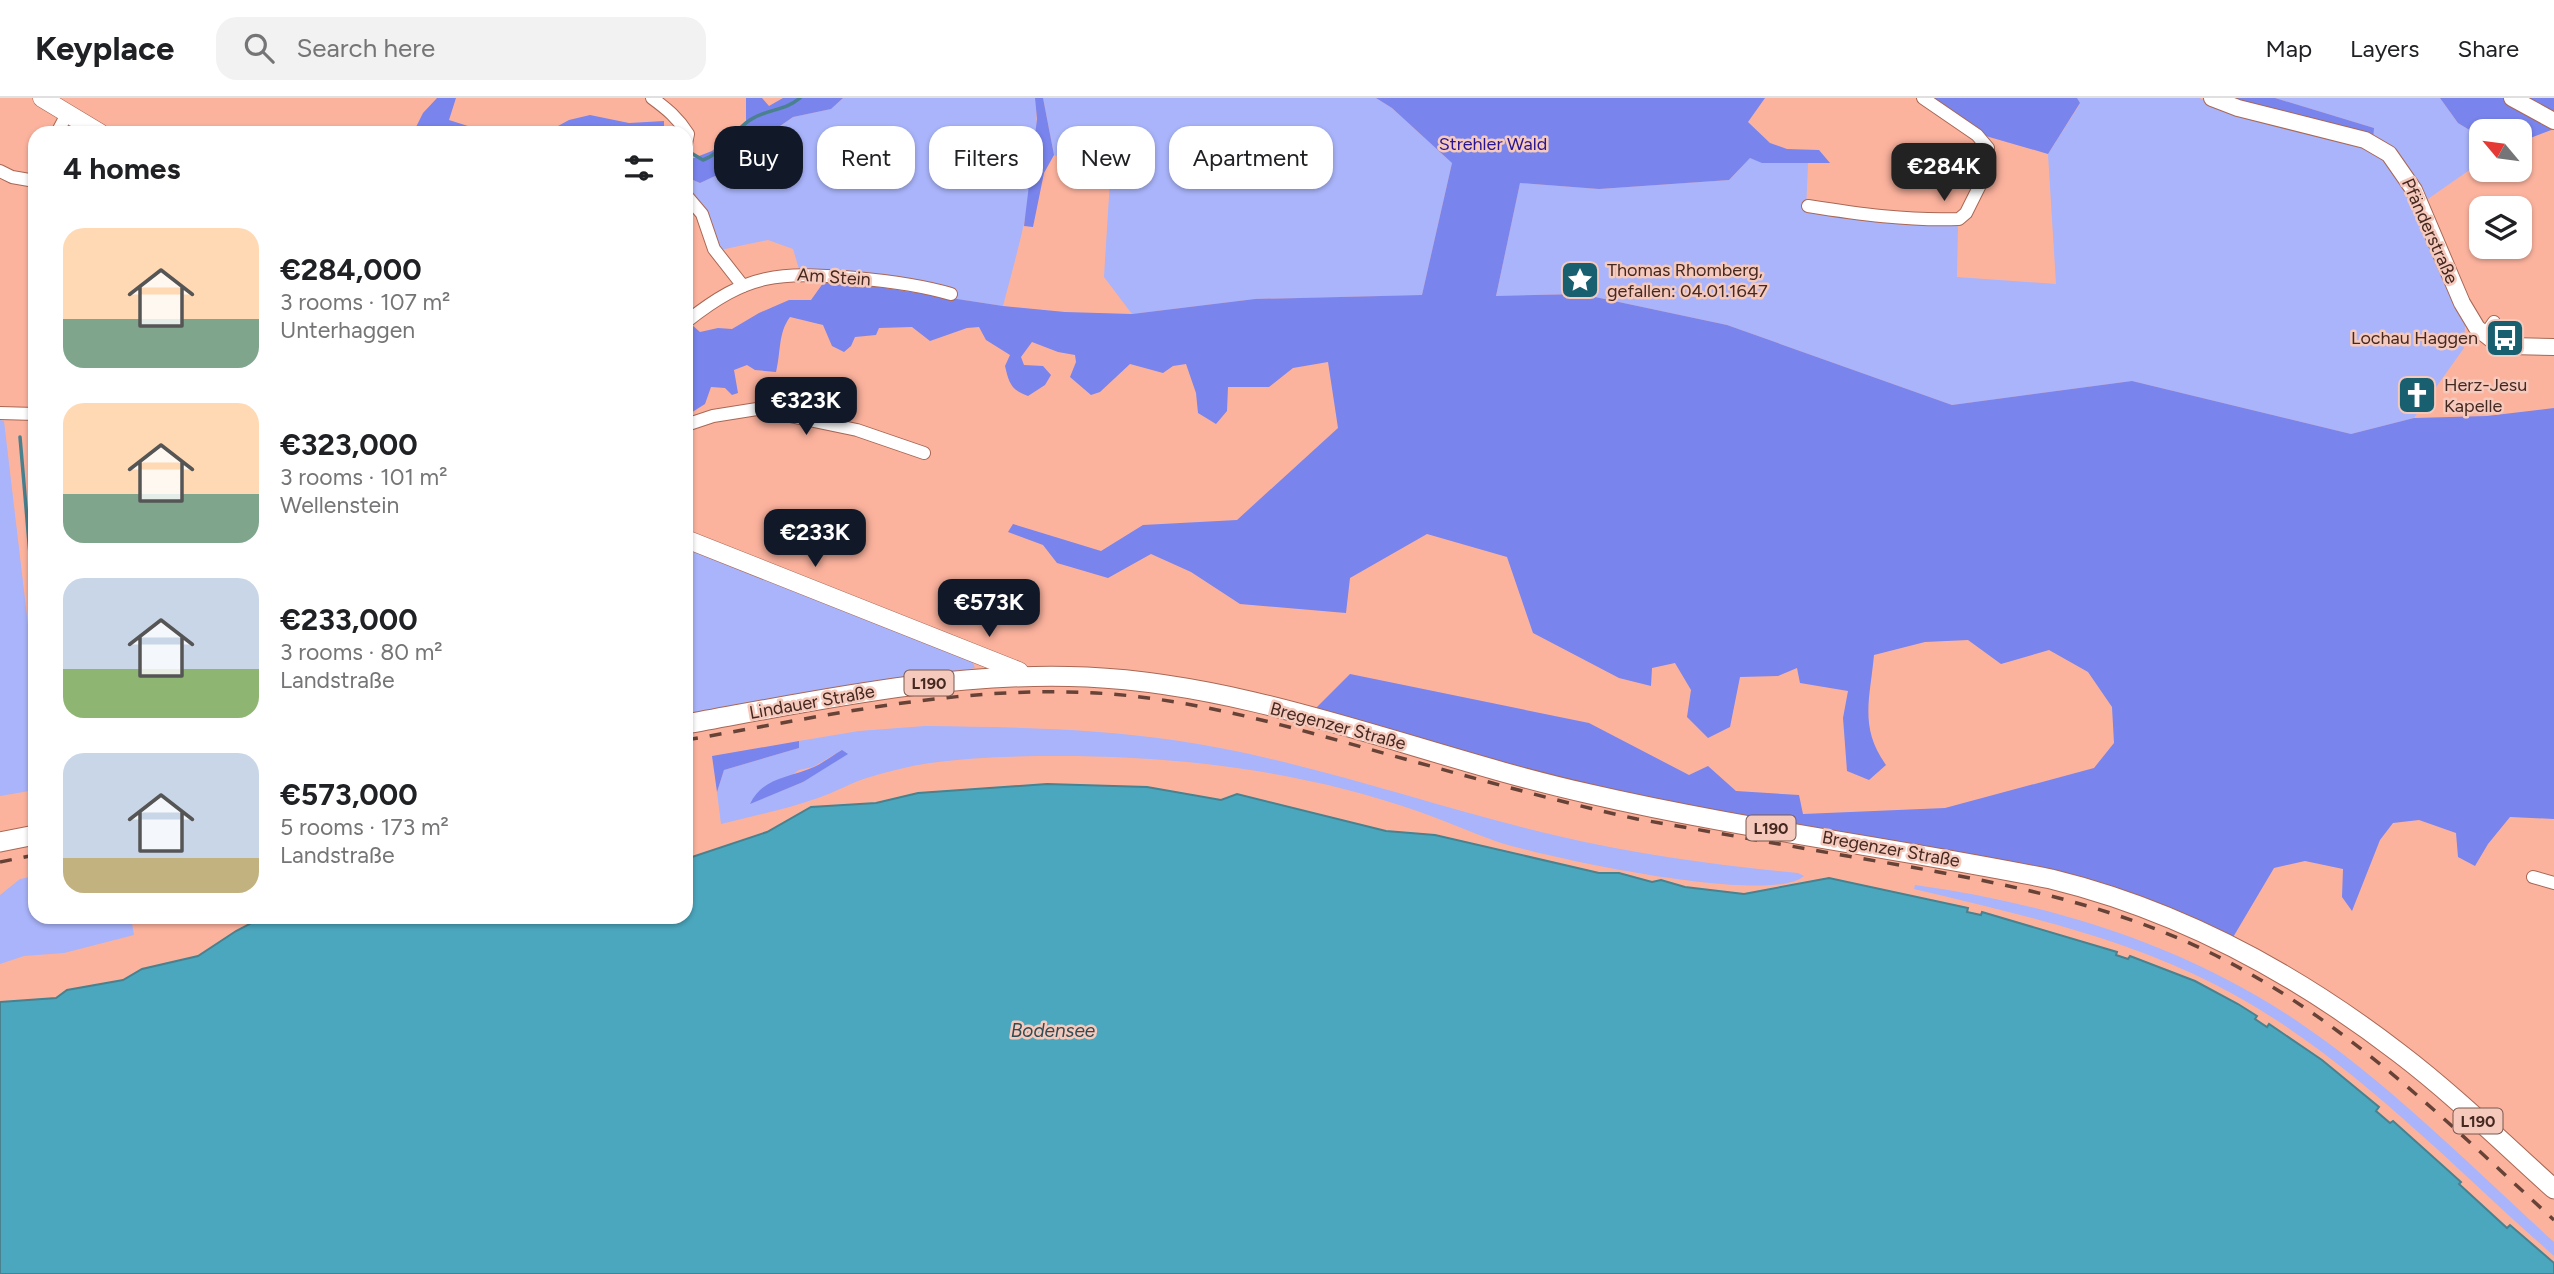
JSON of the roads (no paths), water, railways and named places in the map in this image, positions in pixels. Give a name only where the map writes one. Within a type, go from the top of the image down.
[{"type":"main road","points":[[42,98],[89,126]]},
{"type":"main road","points":[[693,542],[1019,671],[1022,676]]},
{"type":"main road","name":"Lindauer Straße","points":[[693,723],[940,681],[1022,676]]},
{"type":"main road","name":"Bregenzer Straße","points":[[1022,676],[1111,679],[1206,692],[1303,715],[1589,794],[2050,878],[2122,899],[2183,923],[2248,954],[2358,1023],[2427,1076],[2554,1189]]},
{"type":"main road","points":[[0,842],[28,836]]},
{"type":"street","points":[[652,98],[667,107],[683,126]]},
{"type":"street","points":[[1808,206],[1861,214],[1940,220],[1959,219],[1966,213],[1988,169],[1987,148],[1977,135],[1923,98]]},
{"type":"street","name":"Pfänderstraße","points":[[2212,98],[2238,108],[2365,140],[2389,154],[2398,162],[2427,216],[2468,314],[2511,346],[2554,347]]},
{"type":"street","points":[[2512,98],[2554,121]]},
{"type":"street","points":[[61,126],[68,113]]},
{"type":"street","points":[[0,171],[12,177],[28,180]]},
{"type":"street","points":[[693,203],[702,214],[714,249],[743,286]]},
{"type":"street","name":"Am Stein","points":[[693,317],[743,286],[776,275],[807,274],[901,282],[951,293]]},
{"type":"street","points":[[693,423],[713,416],[757,409],[857,430],[924,453]]},
{"type":"street","points":[[0,413],[28,414]]},
{"type":"street","points":[[2533,877],[2554,883]]},
{"type":"water","name":"Bodensee","points":[[1047,784],[1147,787],[1221,800],[1237,794],[1386,831],[1435,835],[1599,873],[1619,873],[1652,882],[1661,880],[1685,887],[1744,894],[1829,878],[1968,908],[1967,912],[1981,915],[1982,912],[2117,952],[2116,955],[2128,959],[2130,956],[2195,981],[2257,1016],[2255,1019],[2267,1027],[2269,1024],[2322,1060],[2379,1107],[2376,1111],[2390,1123],[2393,1121],[2507,1228],[2510,1225],[2554,1263],[2554,1274],[0,1274],[0,1002],[56,998],[67,990],[123,980],[142,969],[198,956],[250,924],[693,924],[693,857],[767,832],[811,807],[876,803],[918,793]]},
{"type":"waterway","points":[[693,154],[703,160],[710,157],[750,120],[800,98]]},
{"type":"waterway","points":[[20,437],[28,531]]},
{"type":"railway","points":[[693,739],[941,698],[1044,692],[1096,693],[1164,700],[1265,721],[1637,819],[1981,880],[2076,903],[2169,934],[2259,979],[2299,1004],[2412,1091],[2554,1220]]},
{"type":"railway","points":[[0,862],[28,856]]},
{"type":"place","name":"Thomas Rhomberg, gefallen: 04.01.1647","points":[[1580,280]]},
{"type":"place","name":"Lochau Haggen","points":[[2505,338]]},
{"type":"place","name":"Herz-Jesu Kapelle","points":[[2417,395]]},
{"type":"park label","name":"Strehler Wald","points":[[1493,144]]}]
